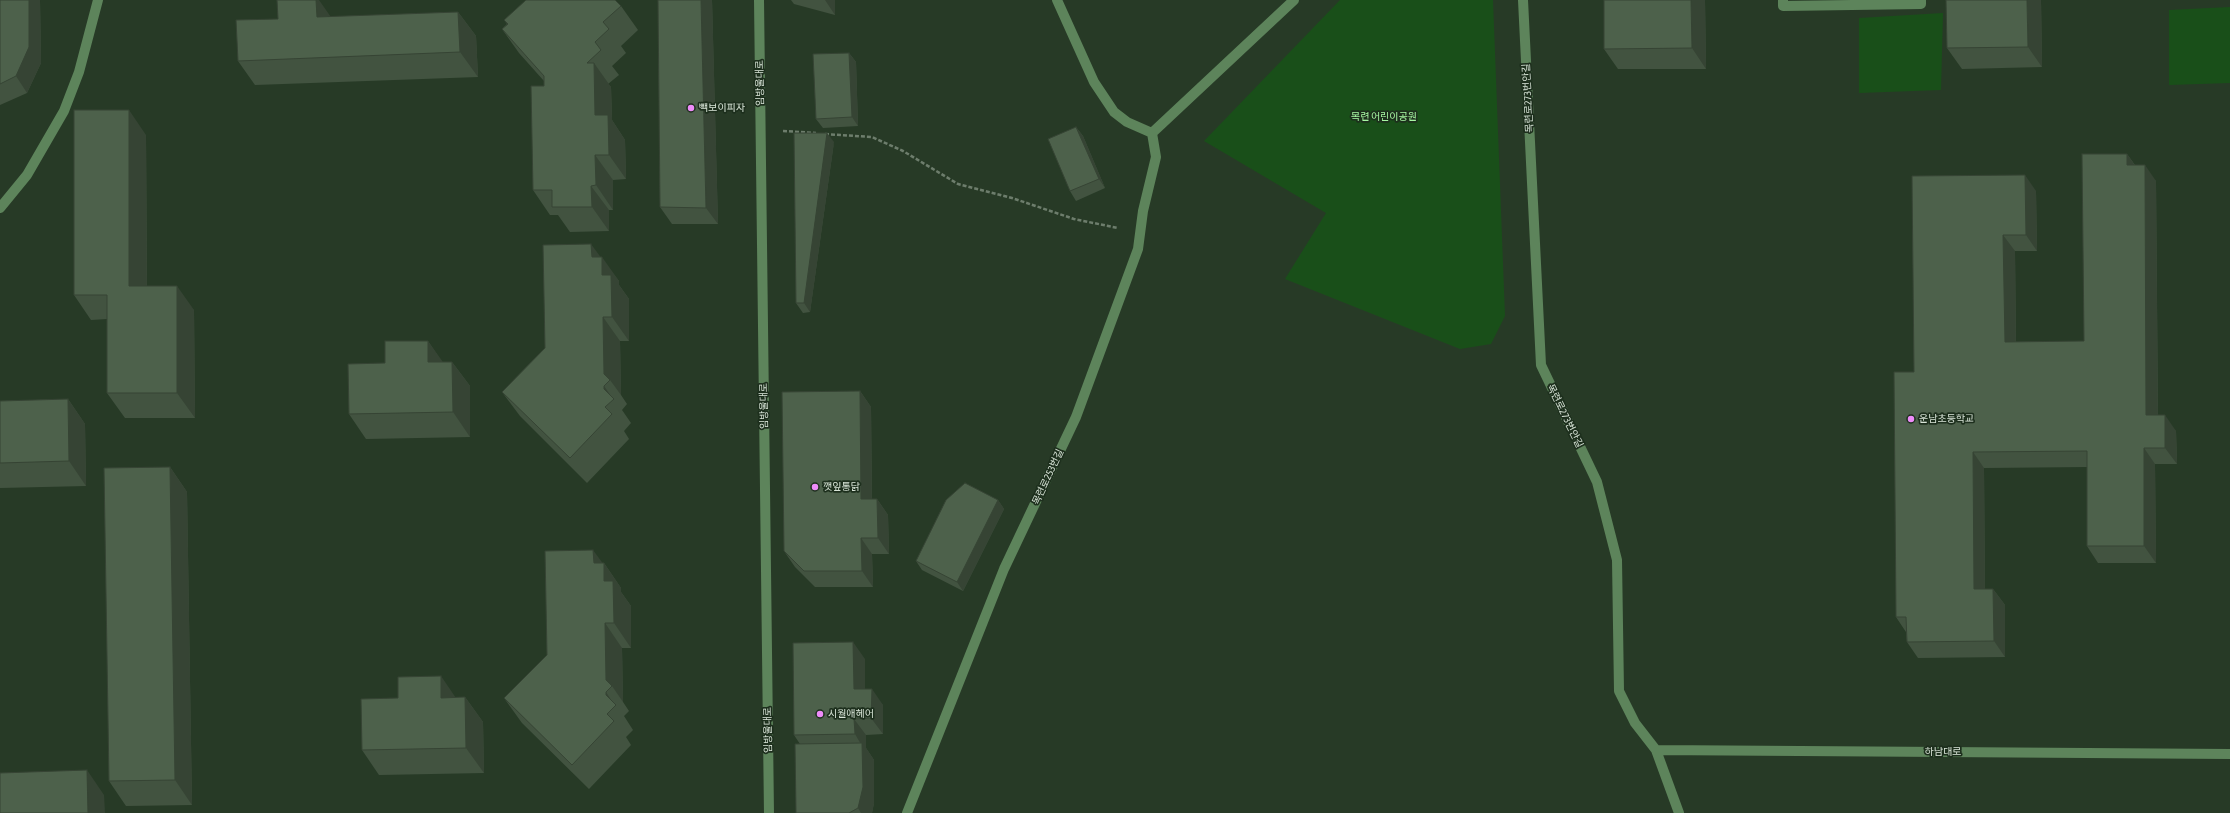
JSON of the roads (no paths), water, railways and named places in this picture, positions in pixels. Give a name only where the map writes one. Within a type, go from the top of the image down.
[{"type":"street","points":[[0,208],[26,175],[64,111],[79,72],[98,0]]},
{"type":"street","name":"임방울대로","points":[[759,0],[769,813]]},
{"type":"street","points":[[1057,0],[1094,82],[1114,112],[1127,122],[1152,133],[1294,0]]},
{"type":"street","name":"목련로273번안길","points":[[1523,0],[1541,365],[1597,482],[1617,560],[1619,691],[1635,723],[1656,750],[1679,813]]},
{"type":"street","points":[[1783,0],[1783,6],[1921,4],[1921,0]]},
{"type":"street","name":"목련로253번길","points":[[907,813],[1004,570],[1076,417],[1138,249],[1140,232],[1156,157],[1152,133]]},
{"type":"street","name":"하남대로","points":[[1656,750],[2230,754]]},
{"type":"place","name":"빽보이피자","points":[[691,108]]},
{"type":"place","name":"운남초등학교","points":[[1911,419]]},
{"type":"place","name":"깻잎통닭","points":[[815,487]]},
{"type":"place","name":"시월애헤어","points":[[820,714]]},
{"type":"park label","name":"목련 어린이공원","points":[[1384,117]]}]
